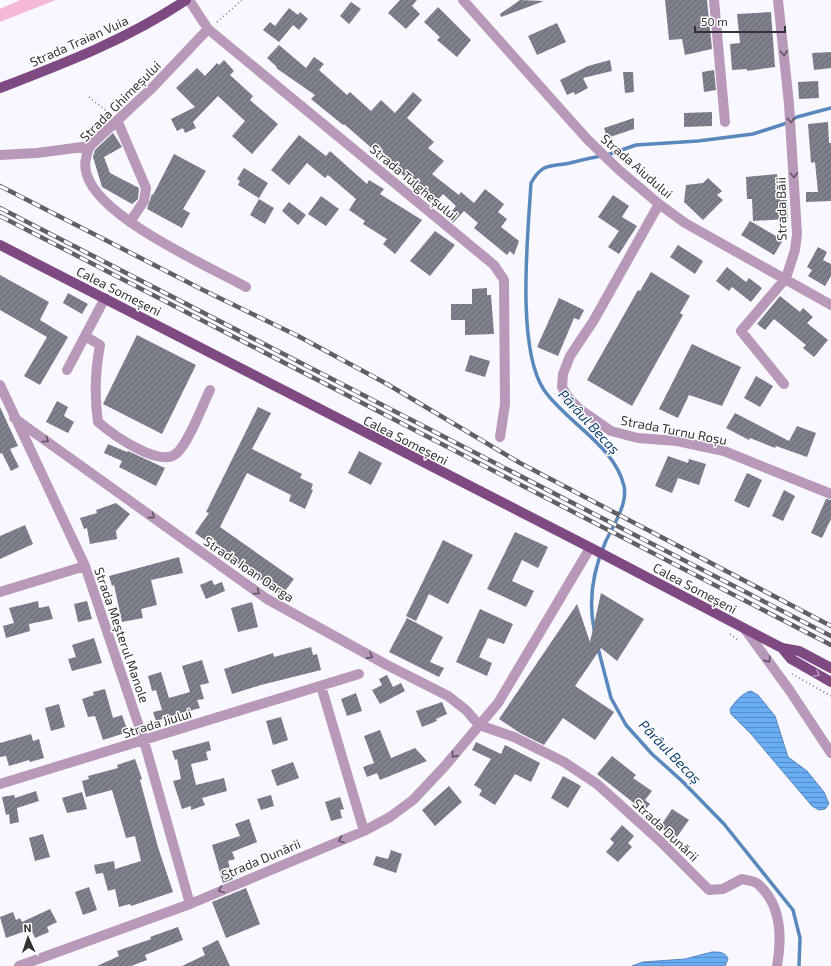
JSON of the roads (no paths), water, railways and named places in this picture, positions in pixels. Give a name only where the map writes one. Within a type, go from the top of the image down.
[{"type":"main road","name":"Strada Traian Vuia","points":[[0,88],[106,46],[153,22],[188,0]]},
{"type":"main road","name":"Calea Someșeni","points":[[0,245],[592,548],[782,648],[798,651],[831,668]]},
{"type":"main road","name":"Calea Someșeni","points":[[0,249],[19,254]]},
{"type":"main road","name":"Calea Someșeni","points":[[782,648],[791,658],[831,682]]},
{"type":"street","name":"Strada Tulgheșului","points":[[188,0],[208,29],[494,265],[504,280],[505,404],[500,437]]},
{"type":"street","name":"Strada Aiudului","points":[[463,0],[587,139],[619,170],[659,204],[685,223],[786,278],[831,305]]},
{"type":"street","points":[[714,0],[718,61],[725,122]]},
{"type":"street","name":"Strada Băii","points":[[778,0],[792,136],[797,234],[795,250],[786,278],[741,331],[784,384]]},
{"type":"street","name":"Strada Ghimeșului","points":[[208,29],[153,87],[90,146],[86,155],[85,164],[87,175],[92,186],[105,203],[130,222],[159,240],[246,287]]},
{"type":"street","points":[[117,120],[146,188],[144,201],[130,222]]},
{"type":"street","points":[[0,155],[37,153],[90,146]]},
{"type":"street","name":"Strada Turnu Roșu","points":[[659,204],[594,320],[570,356],[563,374],[562,387],[567,396],[578,408],[611,431],[638,438],[677,441],[724,451],[831,494]]},
{"type":"street","points":[[67,370],[105,298]]},
{"type":"street","points":[[85,336],[100,345],[95,371],[94,400],[98,422],[130,444],[157,457],[168,458],[177,453],[210,390]]},
{"type":"street","name":"Strada Meșterul Manole","points":[[0,385],[14,418],[85,566],[144,741],[190,904]]},
{"type":"street","name":"Strada Ioan Oarga","points":[[14,418],[267,600],[385,664],[448,696],[466,710],[479,724]]},
{"type":"street","name":"Strada Dunării","points":[[19,966],[190,904],[364,831],[390,817],[413,800],[445,766],[498,702],[592,548]]},
{"type":"street","points":[[0,592],[85,566]]},
{"type":"street","points":[[745,629],[790,691],[831,753]]},
{"type":"street","name":"Strada Jiului","points":[[0,784],[359,674]]},
{"type":"street","points":[[321,686],[364,831]]},
{"type":"street","name":"Strada Dunării","points":[[479,724],[514,737],[564,762],[597,784],[660,841],[709,890],[723,889],[742,879],[759,884],[775,906],[779,926],[777,966]]},
{"type":"water","points":[[751,691],[758,695],[775,716],[788,757],[807,771],[824,792],[829,804],[825,809],[819,810],[812,806],[751,734],[731,714],[730,709],[736,701]]},
{"type":"water","points":[[712,952],[720,952],[726,955],[728,959],[725,966],[632,966],[643,962],[685,959]]},
{"type":"waterway","name":"Pârâul Becaș","points":[[607,155],[636,145],[698,141],[753,134],[784,124],[797,117],[831,108]]},
{"type":"waterway","name":"Pârâul Becaș","points":[[594,629],[592,618],[592,596],[597,564],[605,543],[622,508],[625,493],[624,486],[619,472],[601,446],[553,402],[544,390],[535,371],[530,347],[527,319],[526,260],[531,183],[535,176],[544,168],[601,156]]},
{"type":"waterway","name":"Pârâul Becaș","points":[[598,648],[611,698],[626,725],[652,754],[682,781],[724,824],[793,910],[800,938],[799,966]]},
{"type":"railway","points":[[0,186],[203,290],[298,336],[387,384],[520,463],[831,626]]},
{"type":"railway","points":[[0,208],[831,636]]},
{"type":"railway","points":[[0,216],[831,645]]}]
